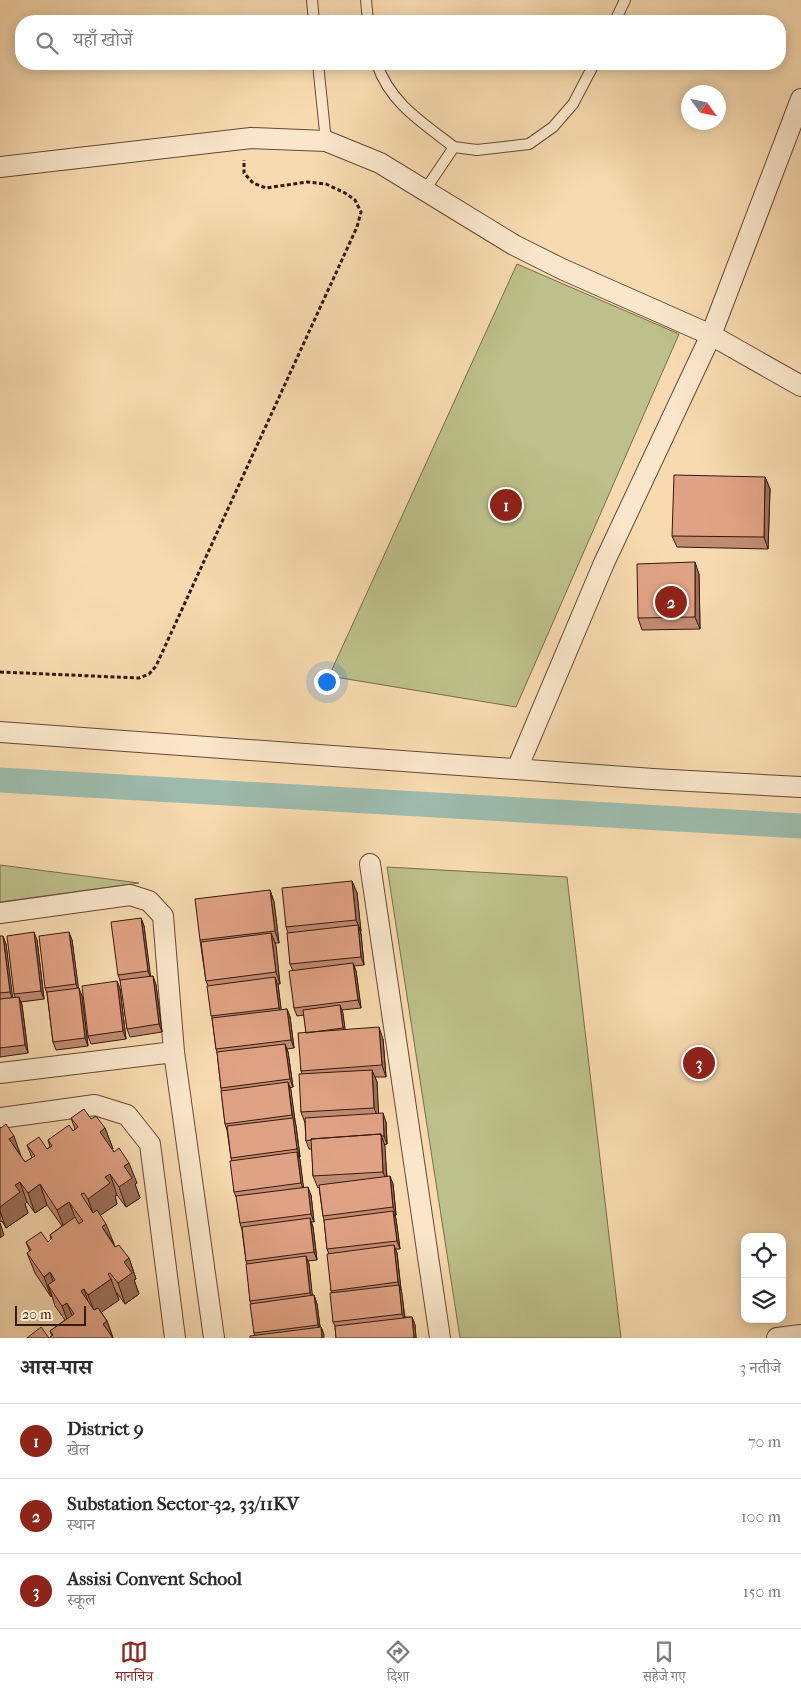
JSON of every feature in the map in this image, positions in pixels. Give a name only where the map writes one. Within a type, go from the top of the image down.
[{"type":"street","points":[[516,769],[604,564],[712,335],[801,99]]},
{"type":"street","points":[[0,167],[251,138],[326,141],[380,163],[530,253],[712,335],[801,386]]},
{"type":"street","points":[[0,732],[653,779],[801,787]]},
{"type":"street","points":[[370,864],[440,1338]]},
{"type":"street","points":[[0,913],[130,896],[149,901],[163,916],[174,1052],[214,1338]]},
{"type":"street","points":[[0,1072],[174,1052]]},
{"type":"street","points":[[0,1118],[95,1105],[127,1115],[150,1144],[175,1338]]},
{"type":"street","points":[[777,1338],[801,1335]]},
{"type":"lane","points":[[312,0],[313,15]]},
{"type":"lane","points":[[366,0],[367,15]]},
{"type":"lane","points":[[618,15],[625,0]]},
{"type":"lane","points":[[319,70],[326,141]]},
{"type":"lane","points":[[380,70],[382,77],[403,108],[454,148],[477,150],[529,144],[553,127],[573,104],[591,70]]},
{"type":"lane","points":[[425,190],[454,148]]},
{"type":"path","points":[[0,672],[139,678],[149,674],[156,666],[353,236],[361,212],[355,200],[326,184],[307,182],[266,188],[253,183],[244,172],[243,161],[251,138]]},
{"type":"green space","points":[[517,264],[679,334],[516,707],[329,676]]},
{"type":"green space","points":[[0,865],[139,883],[0,902]]},
{"type":"green space","points":[[387,867],[567,877],[621,1338],[460,1338]]},
{"type":"building","points":[[674,475],[765,477],[764,537],[672,536]]},
{"type":"building","points":[[695,562],[695,617],[638,618],[637,564]]},
{"type":"building","points":[[352,881],[356,920],[286,927],[282,888]]},
{"type":"building","points":[[270,890],[275,931],[200,940],[195,899]]},
{"type":"building","points":[[141,918],[148,971],[118,975],[111,922]]},
{"type":"building","points":[[358,925],[361,957],[290,964],[287,933]]},
{"type":"building","points":[[34,932],[41,991],[14,994],[7,936]]},
{"type":"building","points":[[69,932],[76,984],[45,988],[39,936]]},
{"type":"building","points":[[271,933],[276,972],[206,981],[201,942]]},
{"type":"building","points":[[0,936],[3,936],[10,992],[0,993]]},
{"type":"building","points":[[353,963],[358,1000],[294,1008],[289,971]]},
{"type":"building","points":[[153,976],[159,1024],[127,1029],[120,980]]},
{"type":"building","points":[[275,977],[279,1008],[211,1016],[207,986]]},
{"type":"building","points":[[117,981],[123,1031],[88,1036],[82,986]]},
{"type":"building","points":[[79,988],[85,1038],[53,1042],[47,992]]},
{"type":"building","points":[[19,997],[25,1045],[0,1048],[0,999]]},
{"type":"building","points":[[340,1005],[343,1028],[306,1033],[303,1010]]},
{"type":"building","points":[[287,1009],[291,1040],[216,1049],[212,1018]]},
{"type":"building","points":[[379,1027],[382,1065],[301,1071],[298,1033]]},
{"type":"building","points":[[285,1044],[290,1079],[221,1088],[217,1052]]},
{"type":"building","points":[[372,1070],[374,1108],[301,1112],[299,1074]]},
{"type":"building","points":[[288,1082],[292,1115],[225,1124],[221,1091]]},
{"type":"building","points":[[84,1109],[91,1119],[96,1116],[105,1128],[100,1132],[114,1152],[119,1148],[129,1163],[124,1166],[132,1178],[119,1187],[110,1174],[105,1177],[110,1183],[88,1199],[84,1193],[81,1194],[93,1213],[97,1210],[106,1224],[102,1227],[115,1247],[119,1245],[129,1258],[124,1262],[132,1273],[118,1283],[110,1273],[108,1274],[111,1279],[88,1295],[84,1289],[81,1291],[94,1310],[98,1308],[107,1321],[103,1324],[113,1338],[49,1338],[53,1335],[50,1331],[74,1314],[67,1303],[62,1306],[48,1285],[55,1280],[50,1272],[44,1277],[27,1253],[31,1250],[26,1242],[41,1232],[48,1242],[52,1238],[50,1235],[75,1217],[79,1224],[83,1221],[69,1202],[57,1210],[40,1184],[28,1193],[20,1182],[15,1185],[20,1192],[0,1207],[0,1127],[6,1124],[14,1136],[9,1139],[25,1162],[35,1156],[27,1145],[39,1137],[47,1149],[52,1146],[48,1140],[69,1125],[73,1131],[78,1127],[71,1118]]},
{"type":"building","points":[[383,1113],[384,1136],[381,1136],[381,1134],[311,1139],[306,1141],[305,1118]]},
{"type":"building","points":[[293,1118],[297,1149],[231,1158],[227,1126]]},
{"type":"building","points":[[381,1134],[383,1172],[313,1176],[311,1139]]},
{"type":"building","points":[[297,1152],[301,1183],[234,1192],[230,1161]]},
{"type":"building","points":[[390,1176],[393,1207],[323,1216],[319,1185]]},
{"type":"building","points":[[308,1187],[311,1214],[240,1223],[236,1196]]},
{"type":"building","points":[[393,1211],[397,1241],[327,1249],[324,1220]]},
{"type":"building","points":[[310,1218],[314,1252],[246,1261],[242,1227]]},
{"type":"building","points":[[394,1245],[398,1282],[331,1291],[327,1254]]},
{"type":"building","points":[[306,1256],[310,1293],[250,1301],[246,1264]]},
{"type":"building","points":[[399,1285],[402,1314],[333,1322],[330,1293]]},
{"type":"building","points":[[314,1295],[318,1325],[254,1333],[250,1304]]},
{"type":"building","points":[[412,1317],[414,1338],[336,1338],[335,1326]]},
{"type":"building","points":[[41,1327],[49,1338],[27,1338]]},
{"type":"building","points":[[321,1327],[322,1338],[250,1338],[250,1336]]},
{"type":"waterway","points":[[0,780],[801,826]]},
{"type":"place","name":"District 9","points":[[506,505]]},
{"type":"place","name":"Substation Sector-32, 33/11KV","points":[[671,602]]},
{"type":"place","name":"Assisi Convent School","points":[[699,1063]]}]
